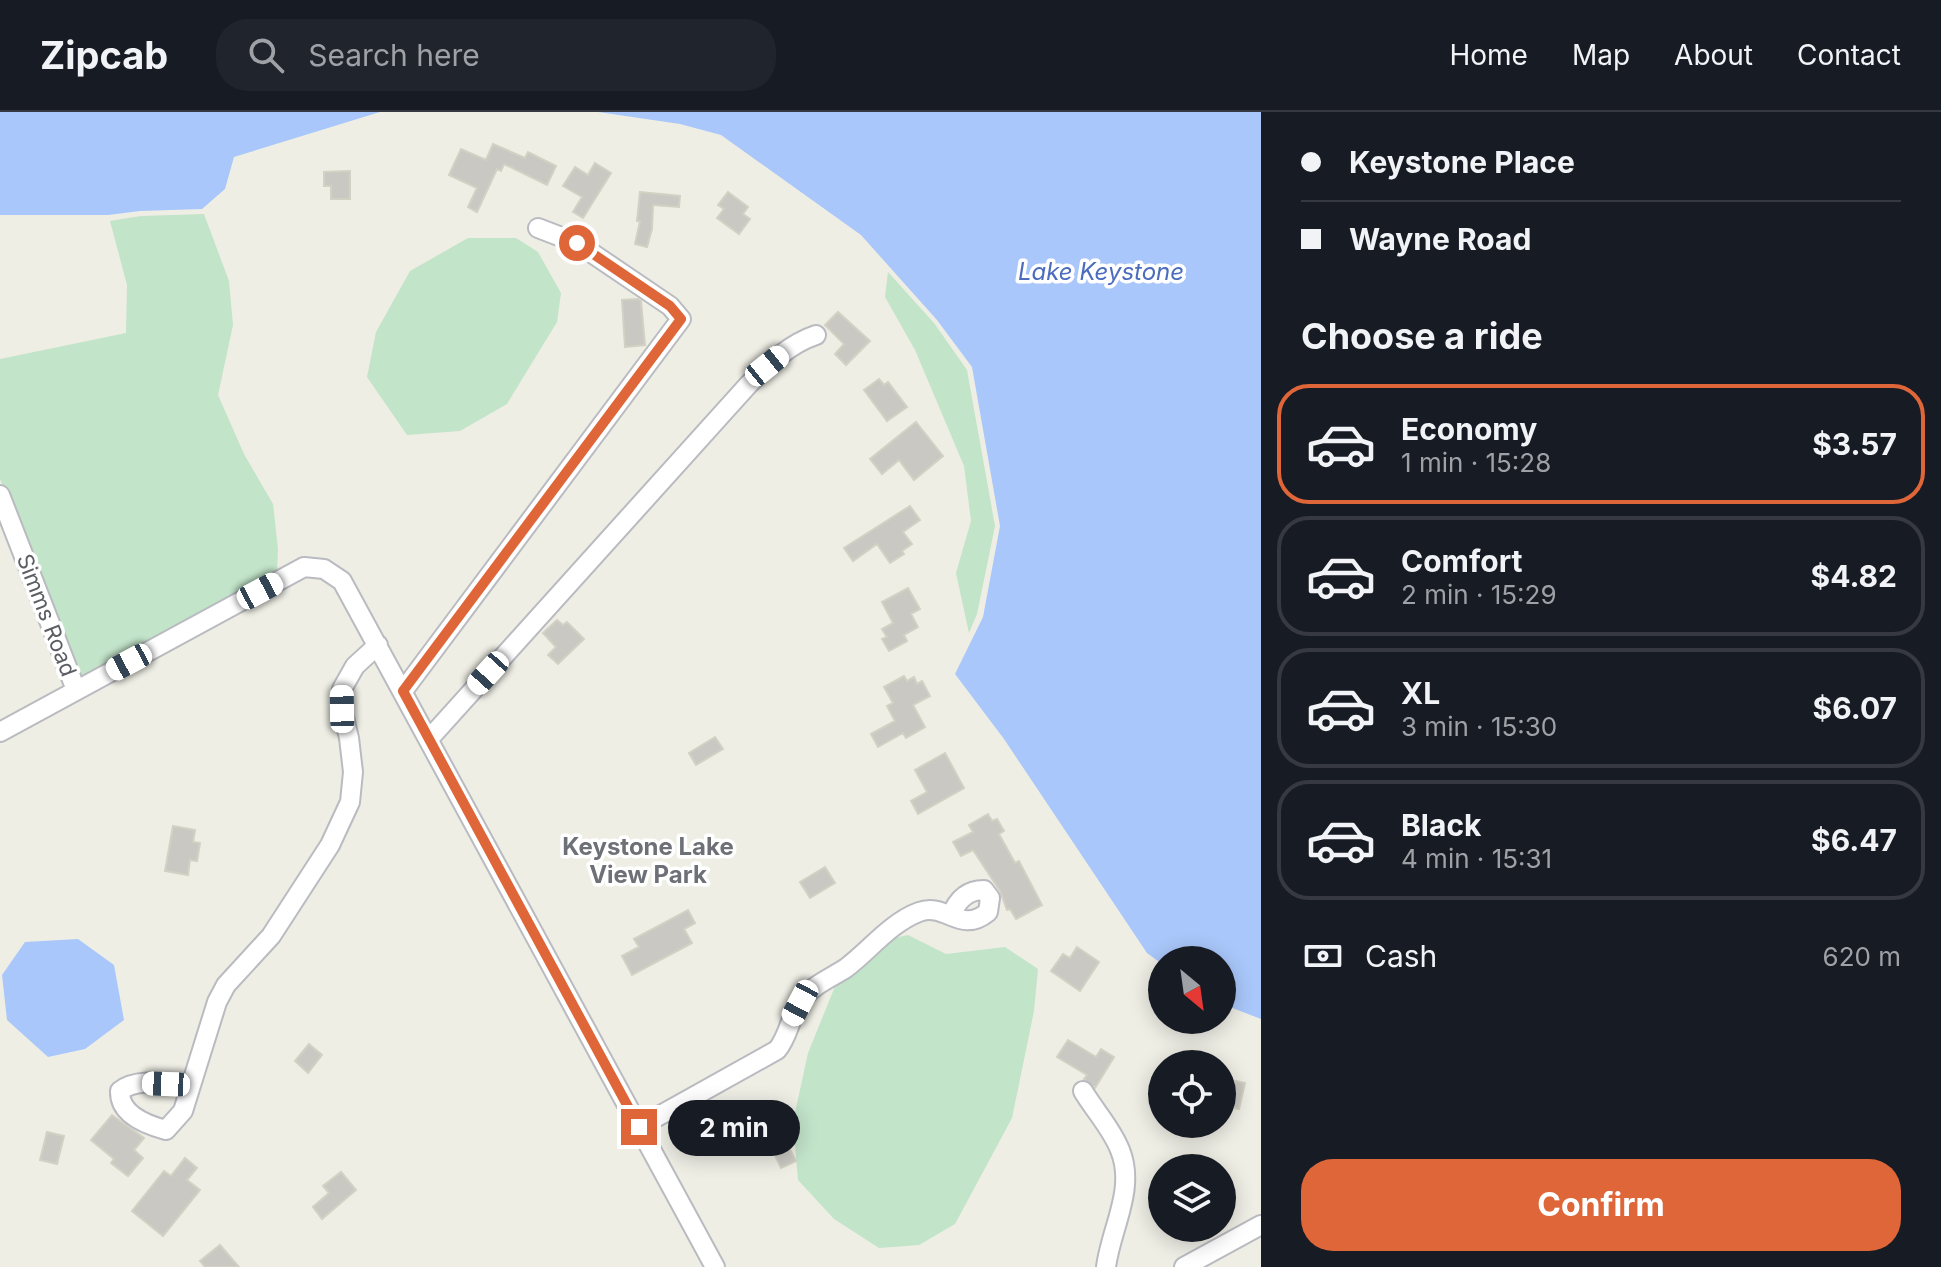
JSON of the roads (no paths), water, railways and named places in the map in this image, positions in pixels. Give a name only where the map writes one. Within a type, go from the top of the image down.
[{"type":"street","points":[[403,691],[681,319],[670,306],[577,243],[538,228]]},
{"type":"street","points":[[429,739],[749,384],[788,349],[816,335]]},
{"type":"street","name":"Simms Road","points":[[0,495],[76,690]]},
{"type":"street","points":[[0,732],[304,567],[324,569],[342,581],[715,1267]]},
{"type":"street","points":[[191,1085],[217,1002],[226,985],[271,936],[330,845],[350,802],[353,772],[342,709],[342,689],[355,666],[378,645]]},
{"type":"street","points":[[639,1127],[777,1050],[784,1042],[800,1003],[808,992],[844,969],[893,928],[916,913],[929,909],[951,916]]},
{"type":"street","points":[[1083,1091],[1120,1148],[1124,1163],[1124,1197],[1106,1267]]},
{"type":"street","points":[[1184,1267],[1261,1225]]},
{"type":"water","points":[[0,112],[380,112],[234,157],[225,189],[202,209],[108,215],[0,215]]},
{"type":"water","name":"Lake Keystone","points":[[598,112],[1261,112],[1261,1019],[1236,1009],[1236,946],[1148,946],[1147,953],[1004,739],[955,674],[983,617],[1000,526],[972,367],[937,320],[861,235],[721,135],[680,124]]},
{"type":"water","points":[[78,939],[114,965],[124,1020],[85,1049],[48,1057],[7,1020],[2,975],[25,942]]},
{"type":"district","name":"Keystone Lake View Park","points":[[648,861]]}]
